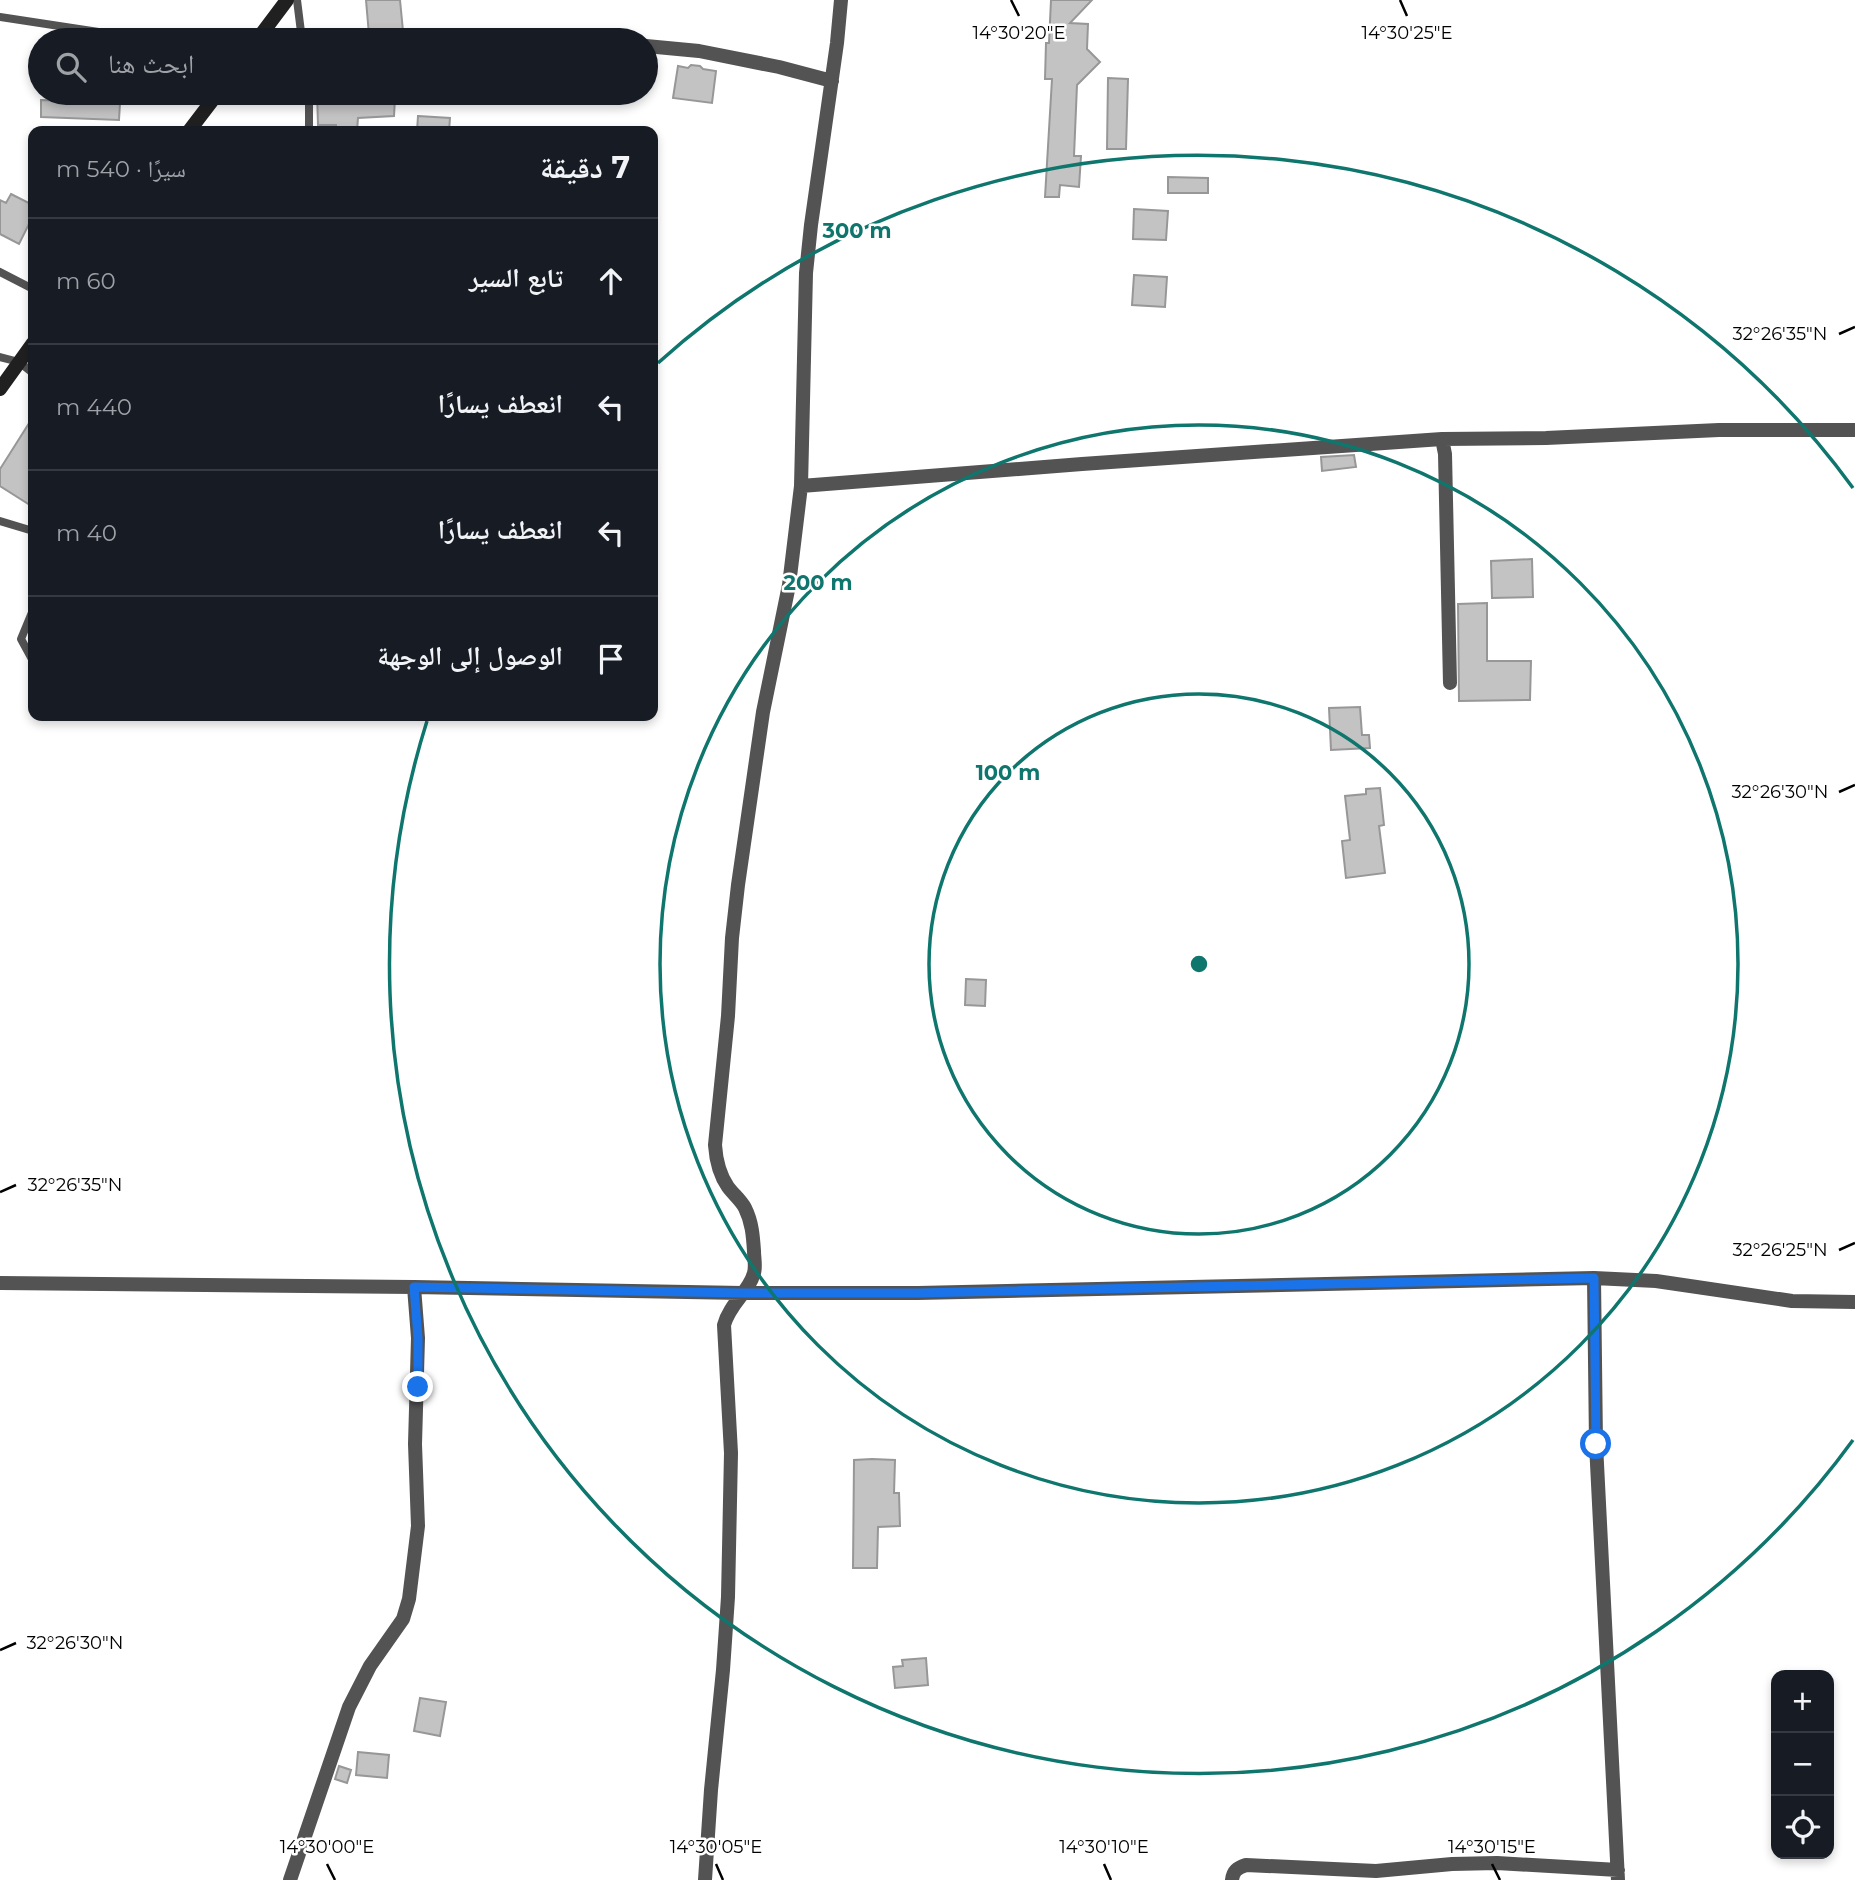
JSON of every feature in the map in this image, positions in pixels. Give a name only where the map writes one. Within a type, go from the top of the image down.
[{"type":"street","points":[[266,28],[287,0]]},
{"type":"street","points":[[705,1880],[728,1597],[731,1453],[724,1325],[727,1314],[754,1273],[752,1232],[746,1210],[726,1184],[716,1158],[716,1123],[738,886],[762,712],[789,585],[801,486],[806,273],[841,0]]},
{"type":"street","points":[[658,47],[699,51],[832,80]]},
{"type":"street","points":[[193,126],[209,105]]},
{"type":"street","points":[[0,389],[28,350]]},
{"type":"street","points":[[801,486],[1442,439],[1546,438],[1719,430],[1855,430]]},
{"type":"street","points":[[1442,439],[1445,454],[1450,683]]},
{"type":"street","points":[[1231,1880],[1238,1868],[1245,1866],[1376,1871],[1497,1863],[1618,1875],[1596,1444],[1594,1278]]},
{"type":"street","points":[[0,1283],[918,1293],[1594,1278],[1656,1281],[1792,1301],[1855,1302]]},
{"type":"street","points":[[290,1880],[349,1707],[370,1666],[403,1619],[409,1599],[418,1526],[415,1444],[418,1338],[414,1287]]},
{"type":"lane","points":[[297,0],[300,28]]},
{"type":"lane","points":[[0,17],[73,28]]},
{"type":"lane","points":[[309,126],[310,105]]},
{"type":"lane","points":[[0,272],[28,286]]},
{"type":"lane","points":[[0,356],[19,362],[28,369]]},
{"type":"lane","points":[[0,521],[28,529]]},
{"type":"lane","points":[[28,622],[21,639],[28,652]]},
{"type":"building","points":[[366,0],[400,0],[403,28],[368,28]]},
{"type":"building","points":[[1051,0],[1092,0],[1070,23],[1088,24],[1087,49],[1100,62],[1077,85],[1074,156],[1081,156],[1079,187],[1060,185],[1059,197],[1045,197],[1052,79],[1045,79],[1046,43],[1049,43]]},
{"type":"building","points":[[691,65],[716,71],[712,103],[673,98],[678,66],[688,68]]},
{"type":"building","points":[[1108,78],[1128,79],[1126,149],[1107,149]]},
{"type":"building","points":[[41,105],[120,105],[119,120],[41,117]]},
{"type":"building","points":[[317,105],[395,105],[394,116],[358,118],[357,126],[318,125]]},
{"type":"building","points":[[418,116],[450,118],[449,126],[417,126]]},
{"type":"building","points":[[1168,177],[1208,178],[1208,193],[1168,193]]},
{"type":"building","points":[[11,194],[28,202],[28,226],[19,244],[0,234],[0,200],[6,203]]},
{"type":"building","points":[[1134,209],[1168,211],[1166,240],[1133,239]]},
{"type":"building","points":[[1134,275],[1167,277],[1165,307],[1132,305]]},
{"type":"building","points":[[28,425],[28,504],[0,486],[0,469]]},
{"type":"building","points":[[1354,455],[1356,467],[1322,471],[1321,457]]},
{"type":"building","points":[[1532,559],[1533,597],[1492,598],[1491,561]]},
{"type":"building","points":[[1487,603],[1487,661],[1531,661],[1530,700],[1459,701],[1458,604]]},
{"type":"building","points":[[1360,707],[1362,735],[1369,735],[1370,748],[1331,750],[1329,708]]},
{"type":"building","points":[[1380,788],[1384,825],[1379,826],[1385,873],[1346,878],[1342,841],[1350,840],[1345,796],[1366,794],[1366,789]]},
{"type":"building","points":[[966,979],[986,980],[985,1006],[965,1005]]},
{"type":"building","points":[[854,1460],[895,1460],[894,1493],[899,1493],[900,1526],[878,1527],[877,1568],[853,1568]]},
{"type":"building","points":[[926,1658],[928,1685],[895,1688],[893,1667],[903,1666],[902,1660]]},
{"type":"building","points":[[420,1698],[446,1702],[440,1736],[414,1731]]},
{"type":"building","points":[[358,1752],[389,1755],[387,1778],[356,1775]]},
{"type":"building","points":[[339,1766],[351,1770],[347,1783],[335,1779]]},
{"type":"route","points":[[418,1387],[414,1287],[918,1293],[1594,1278],[1596,1444]]}]
